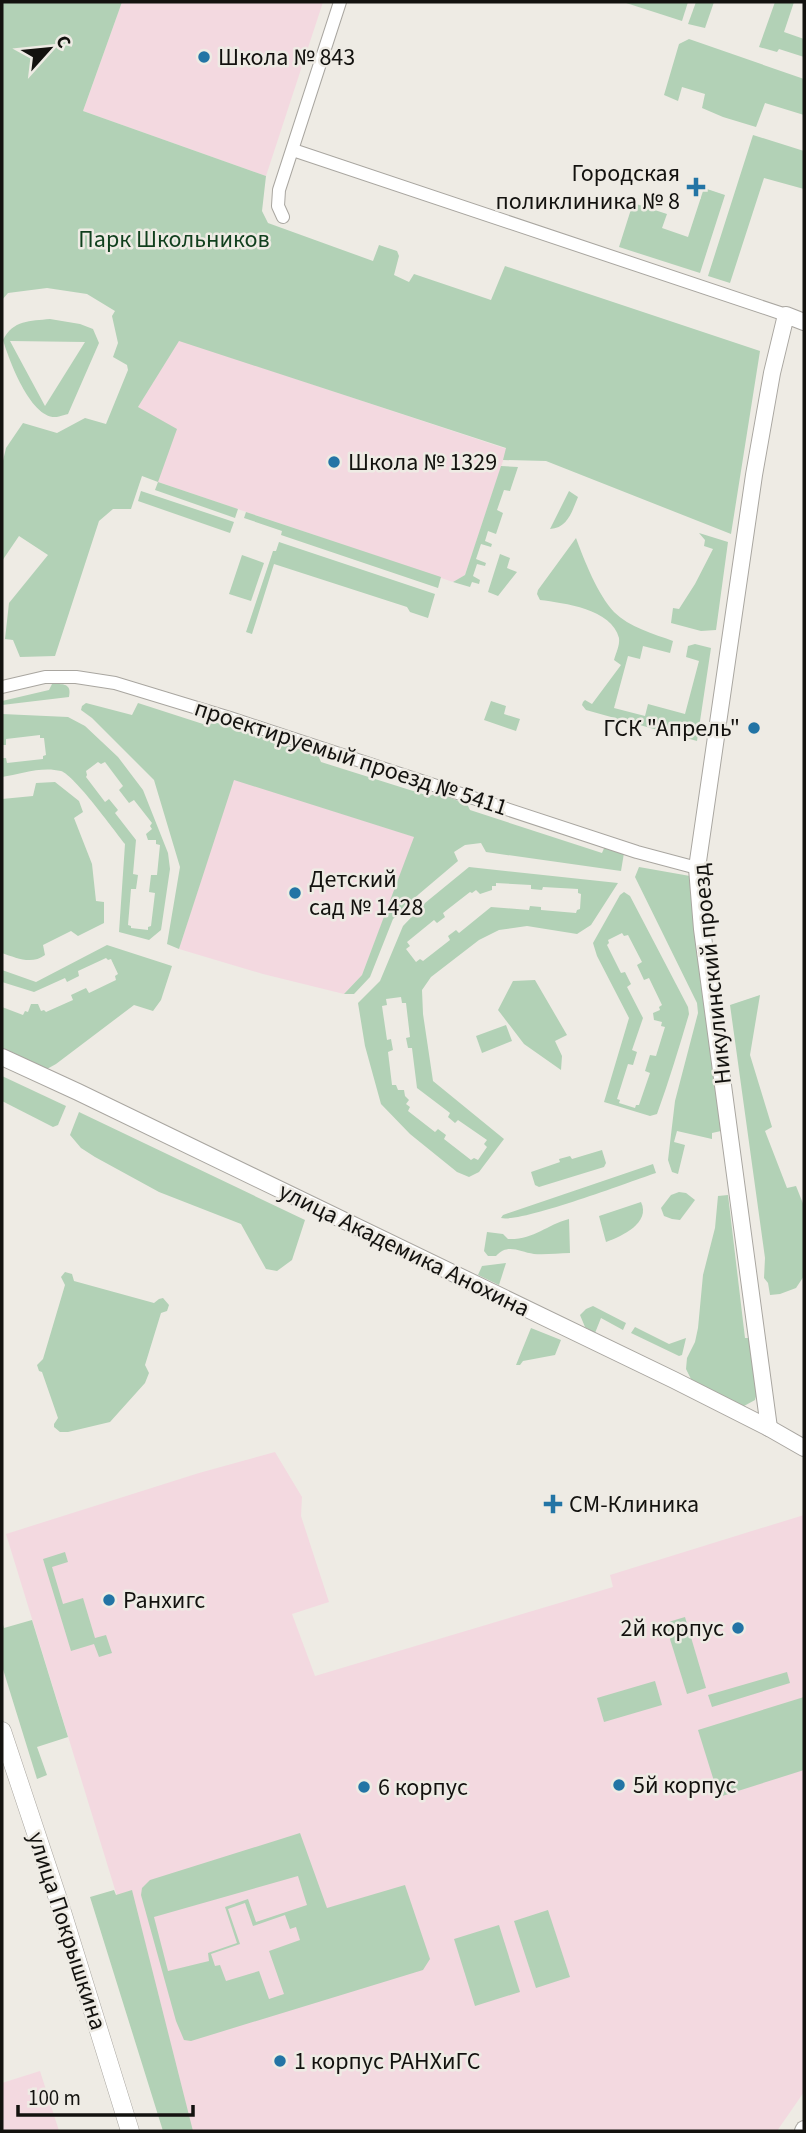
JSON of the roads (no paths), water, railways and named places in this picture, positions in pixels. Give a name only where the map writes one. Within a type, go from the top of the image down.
[{"type":"main road","name":"улица Покрышкина","points":[[2,1734],[59,1902],[130,2131]]},
{"type":"street","points":[[283,217],[279,211],[278,196],[340,2]]},
{"type":"street","points":[[293,150],[804,322]]},
{"type":"street","name":"Никулинский проезд","points":[[769,1428],[702,929],[697,868],[754,475],[772,373],[786,315]]},
{"type":"street","name":"проектируемый проезд № 5411","points":[[2,687],[46,677],[76,677],[115,683],[230,718],[637,852],[697,868]]},
{"type":"street","name":"улица Академика Анохина","points":[[2,1058],[102,1103],[674,1380],[804,1448]]},
{"type":"place","name":"Школа № 843","points":[[204,57]]},
{"type":"place","name":"Городская поликлиника № 8","points":[[696,187]]},
{"type":"place","name":"Школа № 1329","points":[[334,462]]},
{"type":"place","name":"ГСК \"Апрель\"","points":[[754,728]]},
{"type":"place","name":"Детский сад № 1428","points":[[295,893]]},
{"type":"place","name":"СМ-Клиника","points":[[553,1504]]},
{"type":"place","name":"Ранхигс","points":[[109,1600]]},
{"type":"place","name":"2й корпус","points":[[738,1628]]},
{"type":"place","name":"5й корпус","points":[[619,1785]]},
{"type":"place","name":"6 корпус","points":[[364,1787]]},
{"type":"place","name":"1 корпус РАНХиГС","points":[[280,2061]]},
{"type":"park label","name":"Парк Школьников","points":[[174,239]]}]
